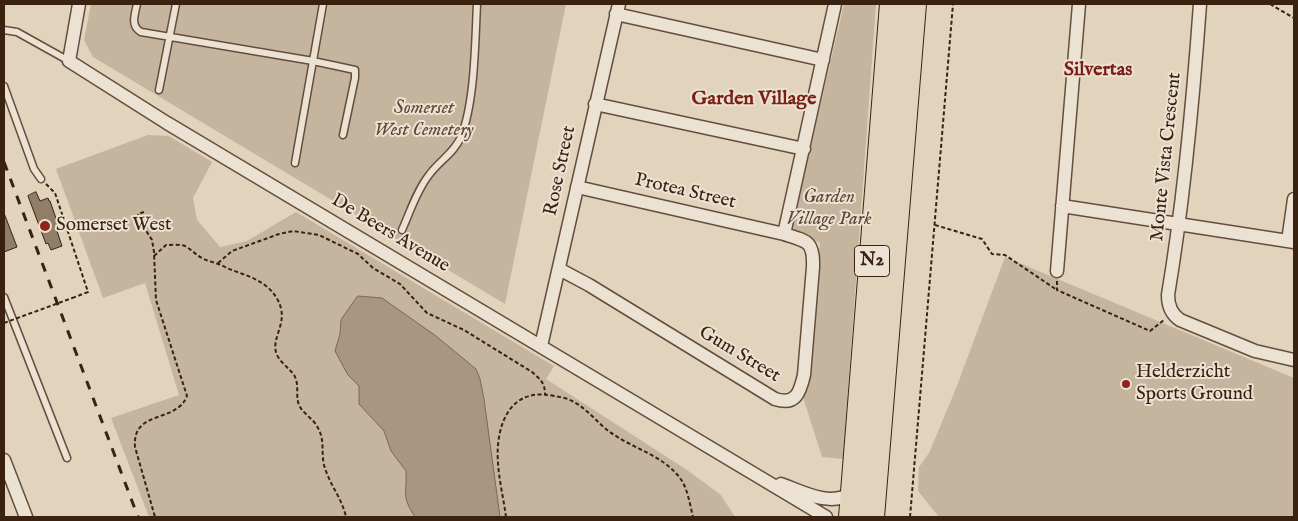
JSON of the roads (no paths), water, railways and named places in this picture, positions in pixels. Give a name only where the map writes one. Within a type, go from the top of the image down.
[{"type":"highway","name":"N2","points":[[851,517],[892,4]]},
{"type":"highway","name":"N2","points":[[872,517],[914,4]]},
{"type":"street","points":[[69,61],[79,4]]},
{"type":"street","points":[[784,234],[835,4]]},
{"type":"street","points":[[1057,271],[1079,4]]},
{"type":"street","name":"Monte Vista Crescent","points":[[1200,4],[1189,146],[1168,302],[1172,313],[1180,320],[1255,351],[1294,360]]},
{"type":"street","points":[[618,9],[823,60]]},
{"type":"street","name":"Rose Street","points":[[541,346],[618,9]]},
{"type":"street","name":"De Beers Avenue","points":[[69,61],[167,123],[826,517]]},
{"type":"street","points":[[595,104],[804,149]]},
{"type":"street","name":"Protea Street","points":[[577,186],[784,234]]},
{"type":"street","points":[[1062,206],[1291,242],[1294,199]]},
{"type":"street","name":"Gum Street","points":[[559,269],[589,285],[775,399],[782,401],[794,398],[801,390],[804,375],[814,254],[807,242],[784,234]]},
{"type":"street","points":[[4,460],[9,488],[26,517]]},
{"type":"street","name":"De Beers Avenue","points":[[755,476],[830,500],[845,498],[853,493]]},
{"type":"lane","points":[[137,4],[134,23],[138,30],[352,68],[356,71],[343,135]]},
{"type":"lane","points":[[159,90],[176,4]]},
{"type":"lane","points":[[295,164],[323,4]]},
{"type":"lane","points":[[402,230],[426,179],[451,152],[461,137],[468,109],[474,62],[476,4]]},
{"type":"lane","name":"De Beers Avenue","points":[[4,30],[23,36],[69,61]]},
{"type":"lane","points":[[4,86],[34,168],[41,179]]},
{"type":"lane","points":[[4,297],[68,458]]},
{"type":"railway","points":[[4,162],[138,517]]},
{"type":"place","name":"Somerset West","points":[[45,226]]},
{"type":"place","name":"Helderzicht Sports Ground","points":[[1126,384]]},
{"type":"district","name":"Silvertas","points":[[1098,71]]},
{"type":"district","name":"Garden Village","points":[[754,100]]},
{"type":"park label","name":"Somerset West Cemetery","points":[[424,120]]},
{"type":"park label","name":"Garden Village Park","points":[[829,209]]}]
